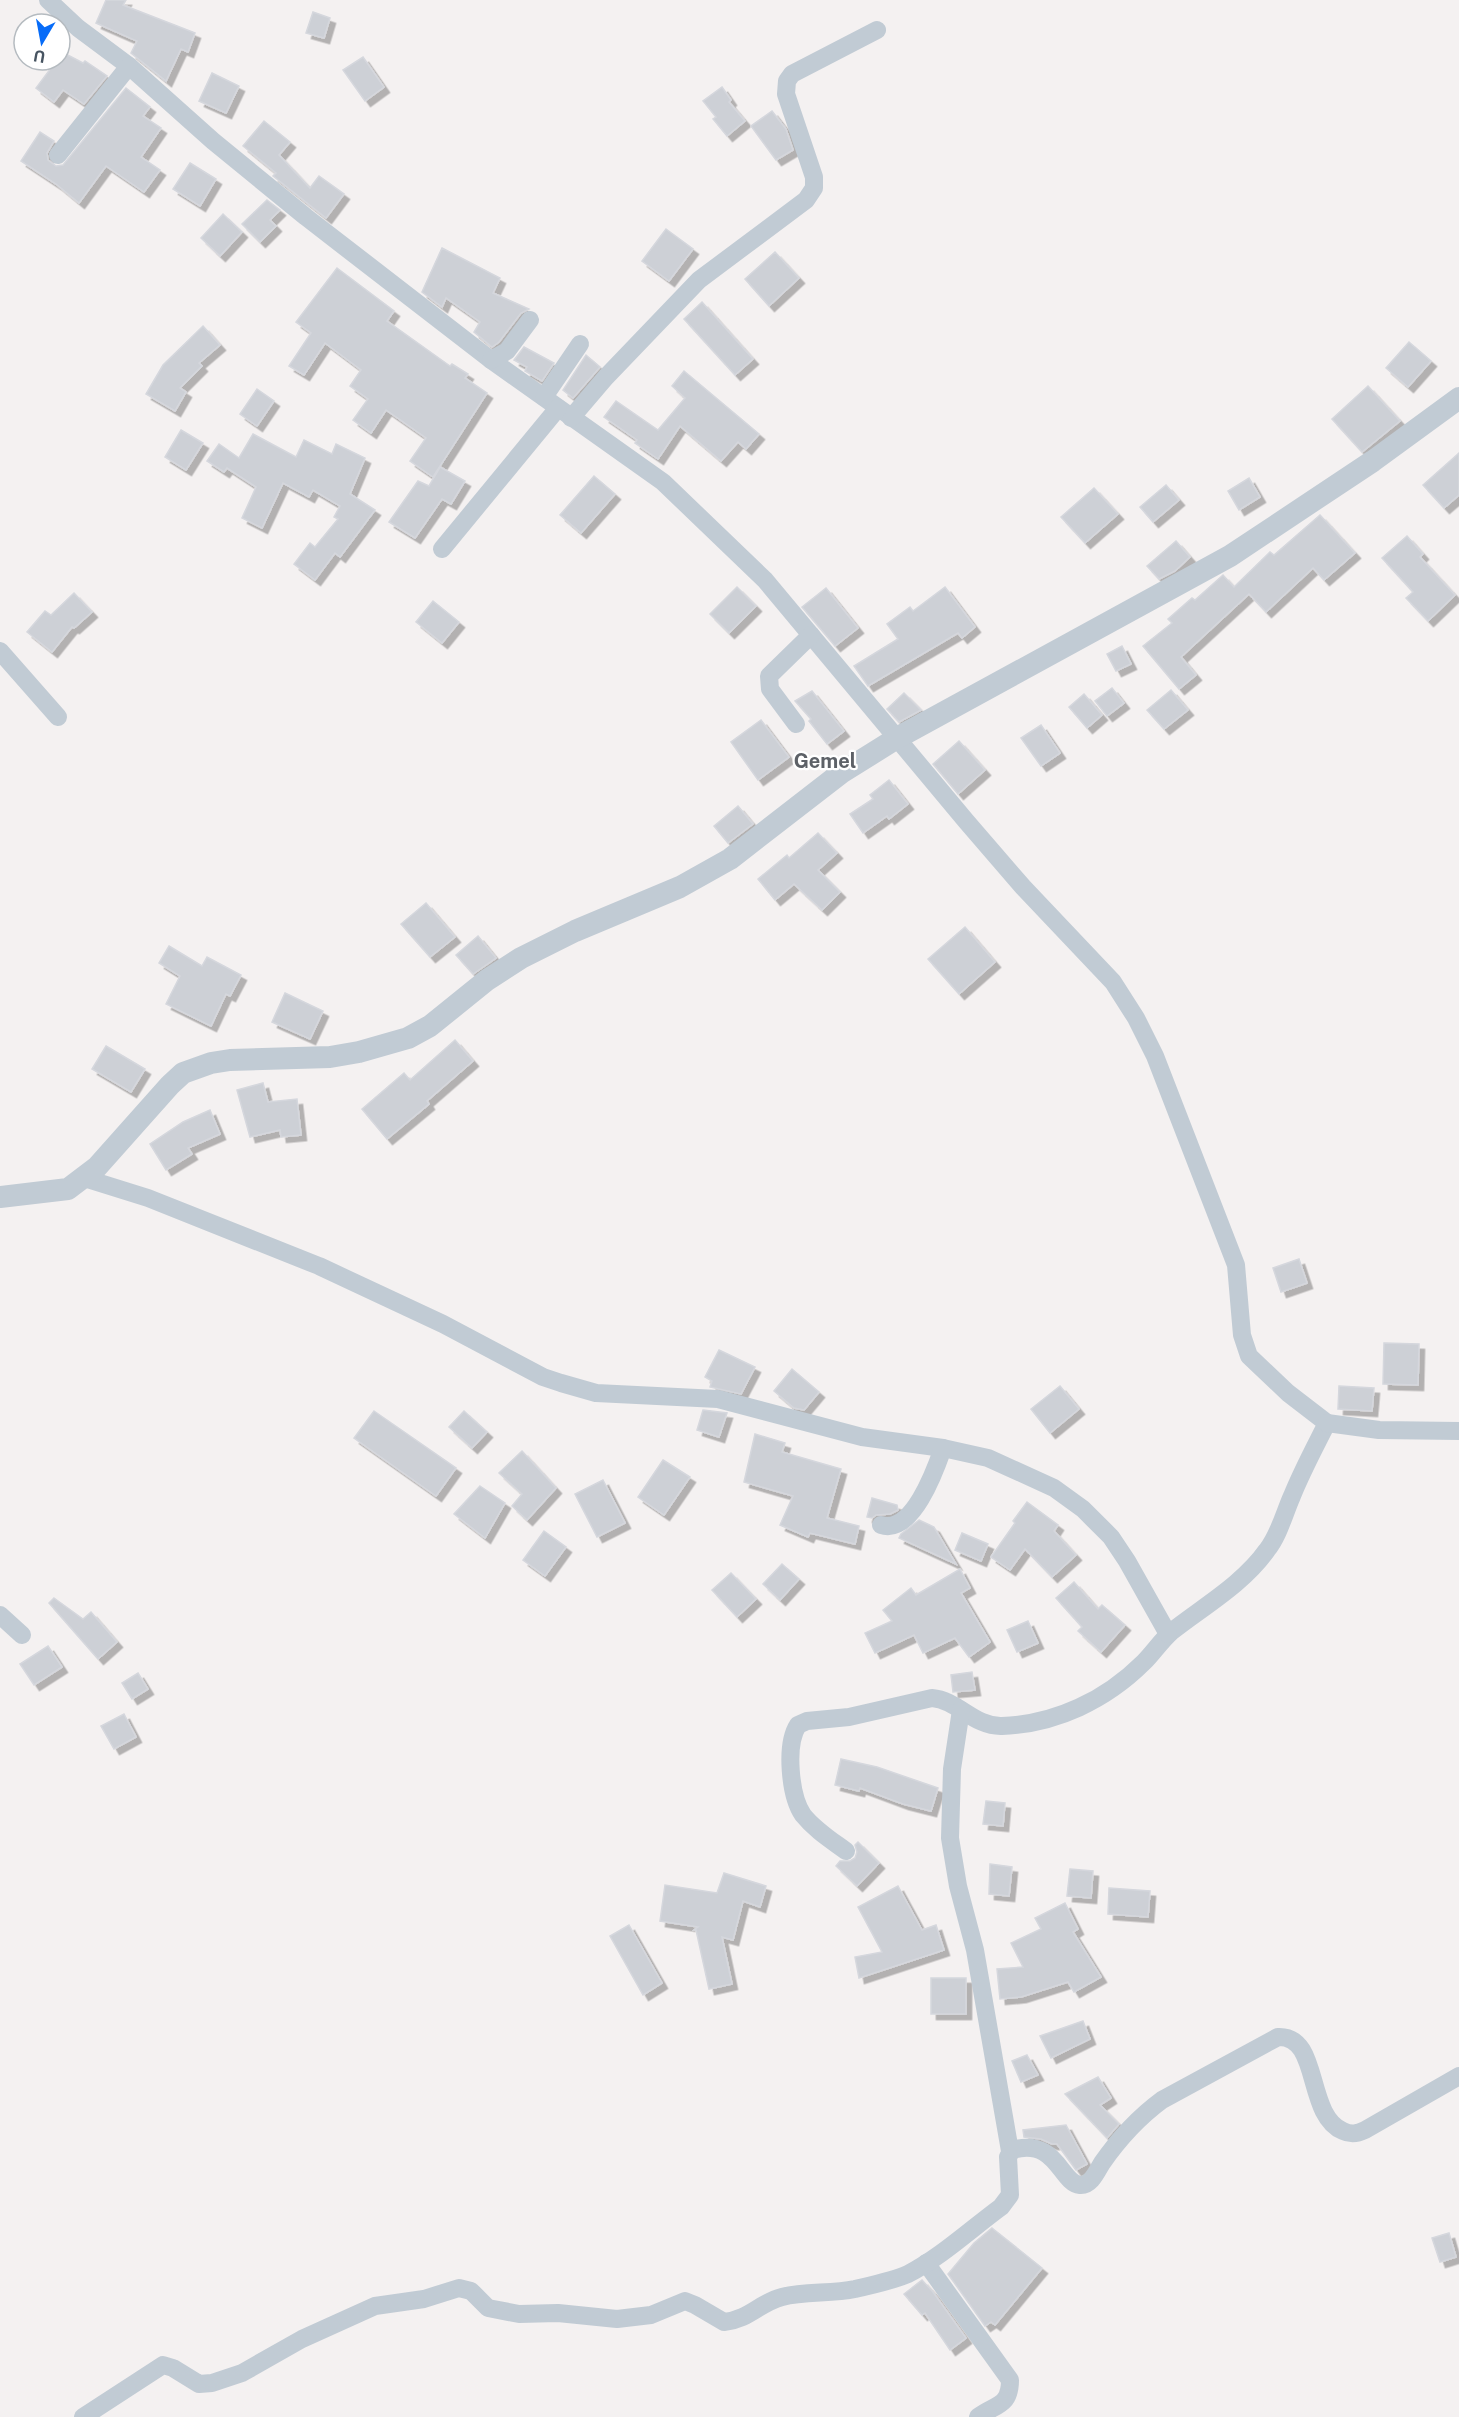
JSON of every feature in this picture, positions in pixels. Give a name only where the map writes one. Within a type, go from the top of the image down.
[{"type":"street","points":[[48,0],[78,28],[129,66],[213,141],[306,217],[491,360],[663,483],[765,580],[1023,887],[1113,982],[1130,1009],[1155,1056],[1236,1265],[1242,1335],[1249,1356],[1288,1393],[1327,1423],[1379,1430],[1459,1431]]},
{"type":"street","points":[[442,549],[557,408],[606,377],[699,280],[806,200],[814,188],[814,177],[786,94],[787,81],[792,74],[877,30]]},
{"type":"street","points":[[57,155],[129,66]]},
{"type":"street","points":[[491,360],[507,351],[530,320]]},
{"type":"street","points":[[557,408],[580,345]]},
{"type":"street","points":[[0,1197],[68,1189],[84,1178],[155,1100],[183,1073],[195,1067],[230,1060],[330,1057],[359,1052],[408,1038],[450,1012],[487,980],[521,957],[575,931],[680,887],[730,859],[841,773],[897,738],[1230,556],[1373,460],[1459,398]]},
{"type":"street","points":[[796,723],[770,689],[770,676],[811,635]]},
{"type":"street","points":[[0,651],[58,717]]},
{"type":"street","points":[[84,1178],[148,1198],[319,1266],[443,1324],[543,1377],[561,1383],[596,1393],[718,1399],[862,1437],[943,1448],[988,1458],[1054,1488],[1083,1509],[1111,1537],[1168,1634]]},
{"type":"street","points":[[846,1851],[818,1830],[802,1813],[795,1797],[790,1753],[798,1725],[807,1721],[849,1717],[932,1698],[945,1701],[972,1718],[999,1726],[1038,1722],[1063,1715],[1090,1702],[1122,1682],[1168,1634],[1241,1580],[1268,1549],[1327,1423]]},
{"type":"street","points":[[880,1525],[893,1526],[904,1520],[930,1481],[943,1448]]},
{"type":"street","points":[[0,1615],[22,1635]]},
{"type":"street","points":[[83,2417],[163,2366],[172,2368],[199,2384],[212,2383],[242,2373],[302,2339],[375,2306],[424,2299],[459,2288],[471,2291],[488,2308],[519,2314],[558,2313],[617,2319],[651,2315],[685,2301],[724,2322],[741,2319],[783,2296],[854,2289],[906,2274],[926,2263],[1001,2207],[1010,2195],[1010,2151],[975,1950],[958,1886],[950,1838],[952,1769],[961,1710]]},
{"type":"street","points":[[1010,2151],[1027,2148],[1043,2151],[1074,2182],[1081,2185],[1088,2184],[1112,2150],[1156,2105],[1278,2037],[1292,2040],[1305,2054],[1323,2111],[1337,2128],[1350,2134],[1365,2130],[1459,2076]]},
{"type":"street","points":[[926,2263],[1010,2380],[1010,2387],[1002,2404],[978,2417]]},
{"type":"building","points":[[106,0],[126,0],[123,5],[195,33],[188,52],[181,49],[166,81],[131,53],[137,41],[96,23]]},
{"type":"building","points":[[313,12],[330,18],[324,38],[306,33]]},
{"type":"building","points":[[72,57],[83,63],[85,61],[107,76],[84,104],[63,90],[54,102],[36,88],[48,72],[72,72]]},
{"type":"building","points":[[363,57],[384,87],[365,101],[343,70]]},
{"type":"building","points":[[212,73],[239,86],[226,113],[199,101]]},
{"type":"building","points":[[722,87],[731,100],[729,102],[745,121],[727,136],[713,119],[716,117],[703,101]]},
{"type":"building","points":[[126,88],[150,107],[143,116],[161,128],[141,157],[160,170],[144,192],[106,166],[79,203],[56,184],[21,161],[40,132],[54,141],[47,153],[48,160],[56,166],[63,165]]},
{"type":"building","points":[[772,111],[786,129],[793,150],[776,160],[751,126]]},
{"type":"building","points":[[264,121],[290,142],[279,155],[310,188],[319,176],[344,194],[326,218],[273,176],[276,173],[243,146]]},
{"type":"building","points":[[190,163],[216,179],[200,206],[173,189]]},
{"type":"building","points":[[267,200],[280,210],[270,220],[276,226],[260,242],[242,224]]},
{"type":"building","points":[[223,214],[242,232],[220,256],[201,238]]},
{"type":"building","points":[[666,229],[693,249],[669,281],[642,261]]},
{"type":"building","points":[[442,248],[500,278],[493,293],[529,309],[521,313],[499,342],[492,347],[474,332],[480,322],[446,298],[442,307],[422,292]]},
{"type":"building","points":[[775,252],[799,278],[769,306],[745,279]]},
{"type":"building","points":[[337,268],[394,311],[387,321],[450,366],[452,364],[468,374],[465,378],[487,393],[433,477],[410,461],[426,438],[386,410],[371,433],[353,420],[368,399],[350,386],[361,370],[325,343],[304,375],[289,366],[311,333],[296,322]]},
{"type":"building","points":[[702,302],[753,359],[735,375],[684,319]]},
{"type":"building","points":[[203,326],[220,345],[199,363],[202,366],[180,388],[186,392],[175,411],[146,394],[163,365]]},
{"type":"building","points":[[1409,342],[1431,361],[1408,387],[1386,368]]},
{"type":"building","points":[[524,347],[554,363],[542,381],[525,371],[527,367],[514,360]]},
{"type":"building","points":[[586,355],[600,367],[573,398],[563,390]]},
{"type":"building","points":[[684,371],[759,434],[746,449],[738,442],[721,461],[680,426],[658,459],[635,443],[637,440],[604,417],[616,401],[658,430],[685,398],[672,386]]},
{"type":"building","points":[[1368,386],[1400,421],[1362,452],[1332,419]]},
{"type":"building","points":[[257,389],[274,401],[257,426],[240,414]]},
{"type":"building","points":[[181,430],[203,443],[186,470],[165,457]]},
{"type":"building","points":[[253,434],[296,457],[304,440],[332,454],[336,444],[365,458],[350,494],[375,510],[340,557],[335,553],[315,580],[294,564],[310,543],[315,547],[338,519],[334,517],[340,506],[313,490],[309,497],[283,483],[262,528],[242,518],[256,487],[227,468],[224,472],[207,461],[219,444],[239,458]]},
{"type":"building","points":[[1459,453],[1459,495],[1444,508],[1423,485]]},
{"type":"building","points":[[440,467],[465,481],[451,504],[442,499],[415,538],[389,522],[418,481],[429,486]]},
{"type":"building","points":[[594,476],[615,494],[581,533],[560,515]]},
{"type":"building","points":[[1249,478],[1260,497],[1239,510],[1228,491]]},
{"type":"building","points":[[1166,485],[1179,500],[1153,522],[1140,507]]},
{"type":"building","points":[[1094,488],[1118,514],[1085,543],[1061,517]]},
{"type":"building","points":[[1320,515],[1355,553],[1324,580],[1313,568],[1266,612],[1249,594],[1181,657],[1196,675],[1179,689],[1143,646],[1172,623],[1168,619],[1192,598],[1195,600],[1223,575],[1234,587],[1270,552],[1274,555]]},
{"type":"building","points":[[1407,536],[1423,554],[1420,557],[1455,595],[1428,621],[1406,598],[1413,592],[1382,558]]},
{"type":"building","points":[[1176,541],[1190,557],[1175,571],[1159,579],[1147,566]]},
{"type":"building","points":[[737,587],[756,606],[729,633],[710,614]]},
{"type":"building","points":[[945,587],[975,627],[962,638],[958,633],[868,686],[854,666],[898,639],[887,624],[910,607],[913,611]]},
{"type":"building","points":[[826,588],[858,628],[835,646],[802,607]]},
{"type":"building","points":[[74,593],[92,612],[74,628],[72,627],[52,652],[27,632],[45,611],[51,615]]},
{"type":"building","points":[[433,601],[459,622],[442,643],[416,622]]},
{"type":"building","points":[[1122,646],[1131,664],[1116,671],[1107,654]]},
{"type":"building","points":[[1112,688],[1124,703],[1107,716],[1095,701]]},
{"type":"building","points":[[1171,690],[1188,710],[1164,729],[1147,710]]},
{"type":"building","points":[[812,691],[844,731],[827,744],[809,721],[811,719],[795,701]]},
{"type":"building","points":[[904,693],[921,710],[899,722],[887,709]]},
{"type":"building","points":[[1084,694],[1102,715],[1087,728],[1069,707]]},
{"type":"building","points":[[761,720],[789,757],[758,780],[731,742]]},
{"type":"building","points":[[1041,725],[1060,753],[1041,766],[1021,738]]},
{"type":"building","points":[[959,741],[985,770],[958,794],[933,764]]},
{"type":"building","points":[[889,780],[908,804],[889,819],[887,816],[863,833],[850,814],[873,799],[870,795]]},
{"type":"building","points":[[738,806],[753,824],[728,843],[714,826]]},
{"type":"building","points":[[818,833],[837,853],[818,870],[840,892],[822,910],[794,884],[775,900],[758,879],[787,855],[789,858]]},
{"type":"building","points":[[426,903],[455,937],[430,957],[401,924]]},
{"type":"building","points":[[965,927],[995,962],[959,994],[928,959]]},
{"type":"building","points":[[478,936],[496,958],[473,974],[456,955]]},
{"type":"building","points":[[169,946],[202,966],[207,957],[241,975],[230,996],[226,994],[211,1026],[166,1004],[180,976],[159,963]]},
{"type":"building","points":[[285,993],[323,1011],[310,1039],[272,1022]]},
{"type":"building","points":[[455,1040],[473,1061],[427,1101],[429,1104],[387,1139],[362,1109],[404,1073],[410,1080]]},
{"type":"building","points":[[106,1046],[145,1069],[131,1092],[92,1069]]},
{"type":"building","points":[[263,1083],[268,1102],[297,1099],[301,1135],[281,1137],[280,1130],[250,1137],[237,1090]]},
{"type":"building","points":[[210,1110],[220,1134],[188,1148],[192,1154],[166,1170],[150,1144],[183,1122]]},
{"type":"building","points":[[1299,1259],[1307,1283],[1281,1292],[1273,1268]]},
{"type":"building","points":[[1384,1343],[1419,1344],[1418,1385],[1383,1384]]},
{"type":"building","points":[[719,1350],[755,1367],[741,1394],[710,1387],[712,1381],[705,1377]]},
{"type":"building","points":[[792,1369],[819,1392],[804,1410],[794,1408],[774,1391]]},
{"type":"building","points":[[1060,1386],[1079,1409],[1050,1433],[1031,1409]]},
{"type":"building","points":[[1339,1386],[1374,1388],[1372,1411],[1338,1409]]},
{"type":"building","points":[[703,1410],[727,1413],[719,1437],[697,1430]]},
{"type":"building","points":[[374,1411],[456,1468],[436,1496],[354,1438]]},
{"type":"building","points":[[464,1411],[487,1432],[472,1448],[449,1427]]},
{"type":"building","points":[[755,1434],[785,1443],[782,1452],[841,1469],[827,1518],[859,1526],[855,1544],[810,1533],[808,1537],[780,1525],[793,1496],[744,1482]]},
{"type":"building","points":[[522,1451],[556,1488],[527,1520],[512,1506],[522,1494],[499,1473]]},
{"type":"building","points":[[663,1460],[690,1477],[664,1515],[638,1497]]},
{"type":"building","points":[[603,1480],[625,1523],[597,1537],[575,1494]]},
{"type":"building","points":[[480,1486],[505,1503],[485,1538],[454,1514]]},
{"type":"building","points":[[872,1498],[897,1505],[898,1510],[890,1514],[867,1517]]},
{"type":"building","points":[[1027,1502],[1058,1525],[1054,1531],[1076,1555],[1052,1577],[1025,1549],[1010,1570],[991,1557]]},
{"type":"building","points":[[919,1520],[934,1527],[956,1564],[899,1538]]},
{"type":"building","points":[[544,1531],[566,1547],[545,1576],[523,1560]]},
{"type":"building","points":[[962,1533],[988,1544],[981,1561],[955,1550]]},
{"type":"building","points":[[782,1564],[799,1579],[780,1600],[763,1584]]},
{"type":"building","points":[[960,1569],[970,1588],[961,1593],[990,1642],[969,1657],[955,1638],[923,1653],[914,1635],[875,1653],[865,1633],[892,1621],[883,1610],[911,1588],[916,1595]]},
{"type":"building","points":[[731,1573],[756,1599],[737,1617],[712,1590]]},
{"type":"building","points":[[1074,1582],[1098,1609],[1102,1605],[1125,1625],[1101,1652],[1078,1631],[1082,1627],[1056,1598]]},
{"type":"building","points":[[54,1598],[83,1619],[91,1612],[117,1642],[98,1659],[49,1603]]},
{"type":"building","points":[[1028,1621],[1038,1643],[1017,1652],[1007,1630]]},
{"type":"building","points":[[48,1646],[62,1667],[34,1685],[20,1664]]},
{"type":"building","points":[[972,1672],[975,1690],[953,1692],[951,1675]]},
{"type":"building","points":[[138,1673],[148,1689],[132,1699],[122,1683]]},
{"type":"building","points":[[124,1714],[136,1737],[114,1749],[101,1726]]},
{"type":"building","points":[[841,1759],[877,1767],[938,1788],[931,1811],[903,1804],[860,1788],[859,1791],[835,1785]]},
{"type":"building","points":[[986,1801],[1005,1803],[1003,1826],[983,1824]]},
{"type":"building","points":[[858,1842],[879,1863],[857,1886],[836,1866],[840,1861],[850,1861],[855,1858],[857,1852],[855,1845]]},
{"type":"building","points":[[990,1864],[1012,1867],[1009,1896],[989,1894]]},
{"type":"building","points":[[1070,1869],[1093,1871],[1091,1898],[1067,1896]]},
{"type":"building","points":[[724,1873],[766,1886],[760,1907],[743,1901],[733,1940],[722,1937],[732,1984],[709,1989],[696,1930],[694,1930],[698,1927],[660,1921],[665,1885],[717,1893]]},
{"type":"building","points":[[898,1886],[922,1930],[936,1925],[944,1950],[859,1978],[855,1957],[882,1952],[858,1907]]},
{"type":"building","points":[[1109,1888],[1150,1891],[1148,1917],[1108,1914]]},
{"type":"building","points":[[1065,1903],[1078,1929],[1073,1932],[1101,1977],[1074,1992],[1068,1982],[1021,1997],[1000,1999],[997,1969],[1023,1967],[1011,1943],[1041,1929],[1035,1918]]},
{"type":"building","points":[[629,1925],[662,1983],[643,1995],[610,1936]]},
{"type":"building","points":[[931,1978],[966,1978],[966,2014],[931,2014]]},
{"type":"building","points":[[1083,2021],[1090,2039],[1051,2058],[1040,2036]]},
{"type":"building","points":[[1027,2055],[1038,2075],[1021,2082],[1012,2061]]},
{"type":"building","points":[[1098,2077],[1111,2098],[1100,2105],[1119,2124],[1107,2138],[1065,2094]]},
{"type":"building","points":[[1066,2125],[1087,2164],[1076,2170],[1057,2144],[1024,2137],[1023,2130]]},
{"type":"building","points":[[992,2228],[1042,2268],[995,2325],[991,2322],[985,2326],[948,2274],[974,2243]]},
{"type":"building","points":[[1449,2233],[1456,2257],[1440,2262],[1432,2238]]},
{"type":"building","points":[[922,2280],[966,2338],[950,2350],[925,2313],[922,2315],[904,2294]]},
{"type":"district","name":"Gemel","points":[[825,761]]}]
